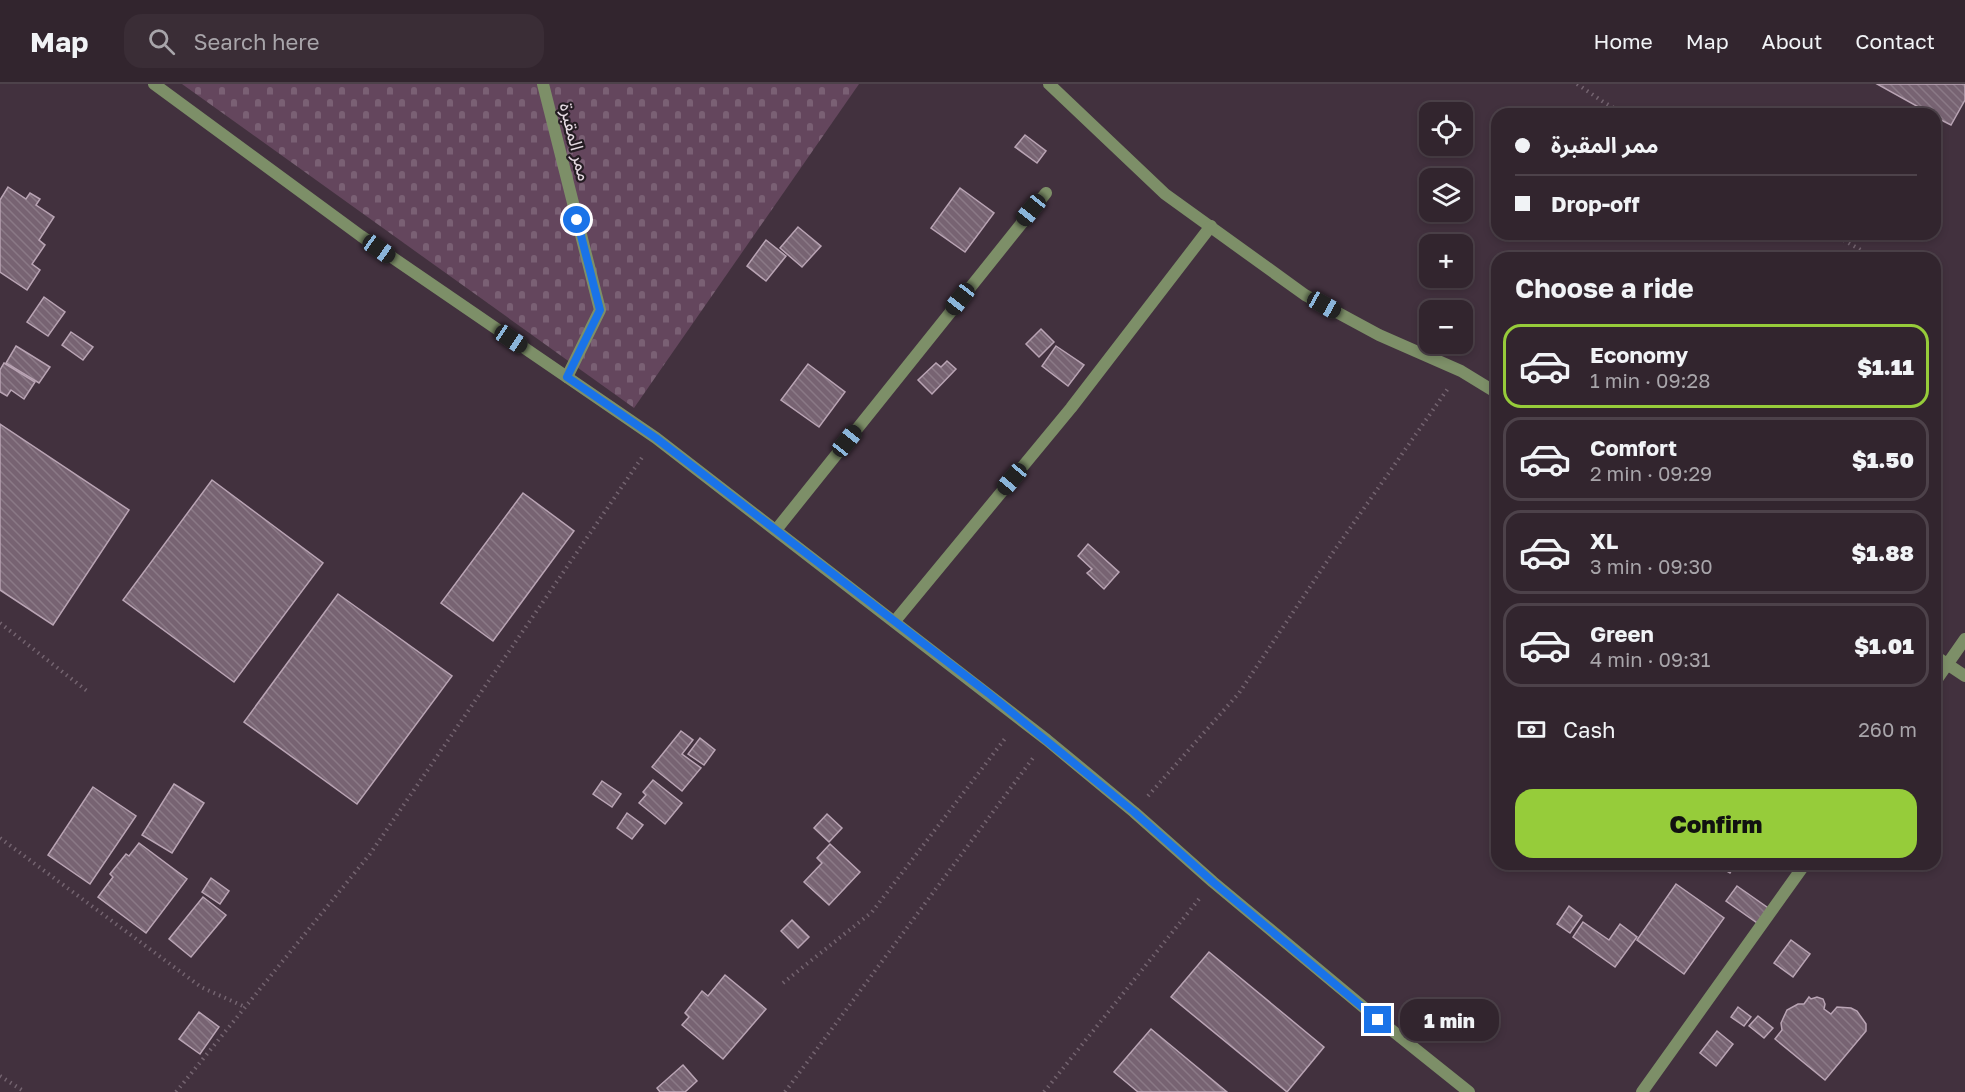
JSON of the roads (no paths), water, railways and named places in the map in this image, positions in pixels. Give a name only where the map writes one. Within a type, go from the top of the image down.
[{"type":"street","points":[[154,84],[360,236],[656,438],[895,621],[1047,740],[1378,1020],[1469,1092]]},
{"type":"street","name":"ممر المقبرة","points":[[543,84],[600,310],[567,377]]},
{"type":"street","points":[[1048,84],[1165,194],[1305,294],[1378,335],[1461,371],[1491,389]]},
{"type":"street","points":[[776,530],[1046,192]]},
{"type":"street","points":[[895,621],[1071,408],[1211,226]]},
{"type":"street","points":[[1941,673],[1965,639]]},
{"type":"street","points":[[1941,659],[1965,676]]},
{"type":"street","points":[[1642,1092],[1801,870]]}]
